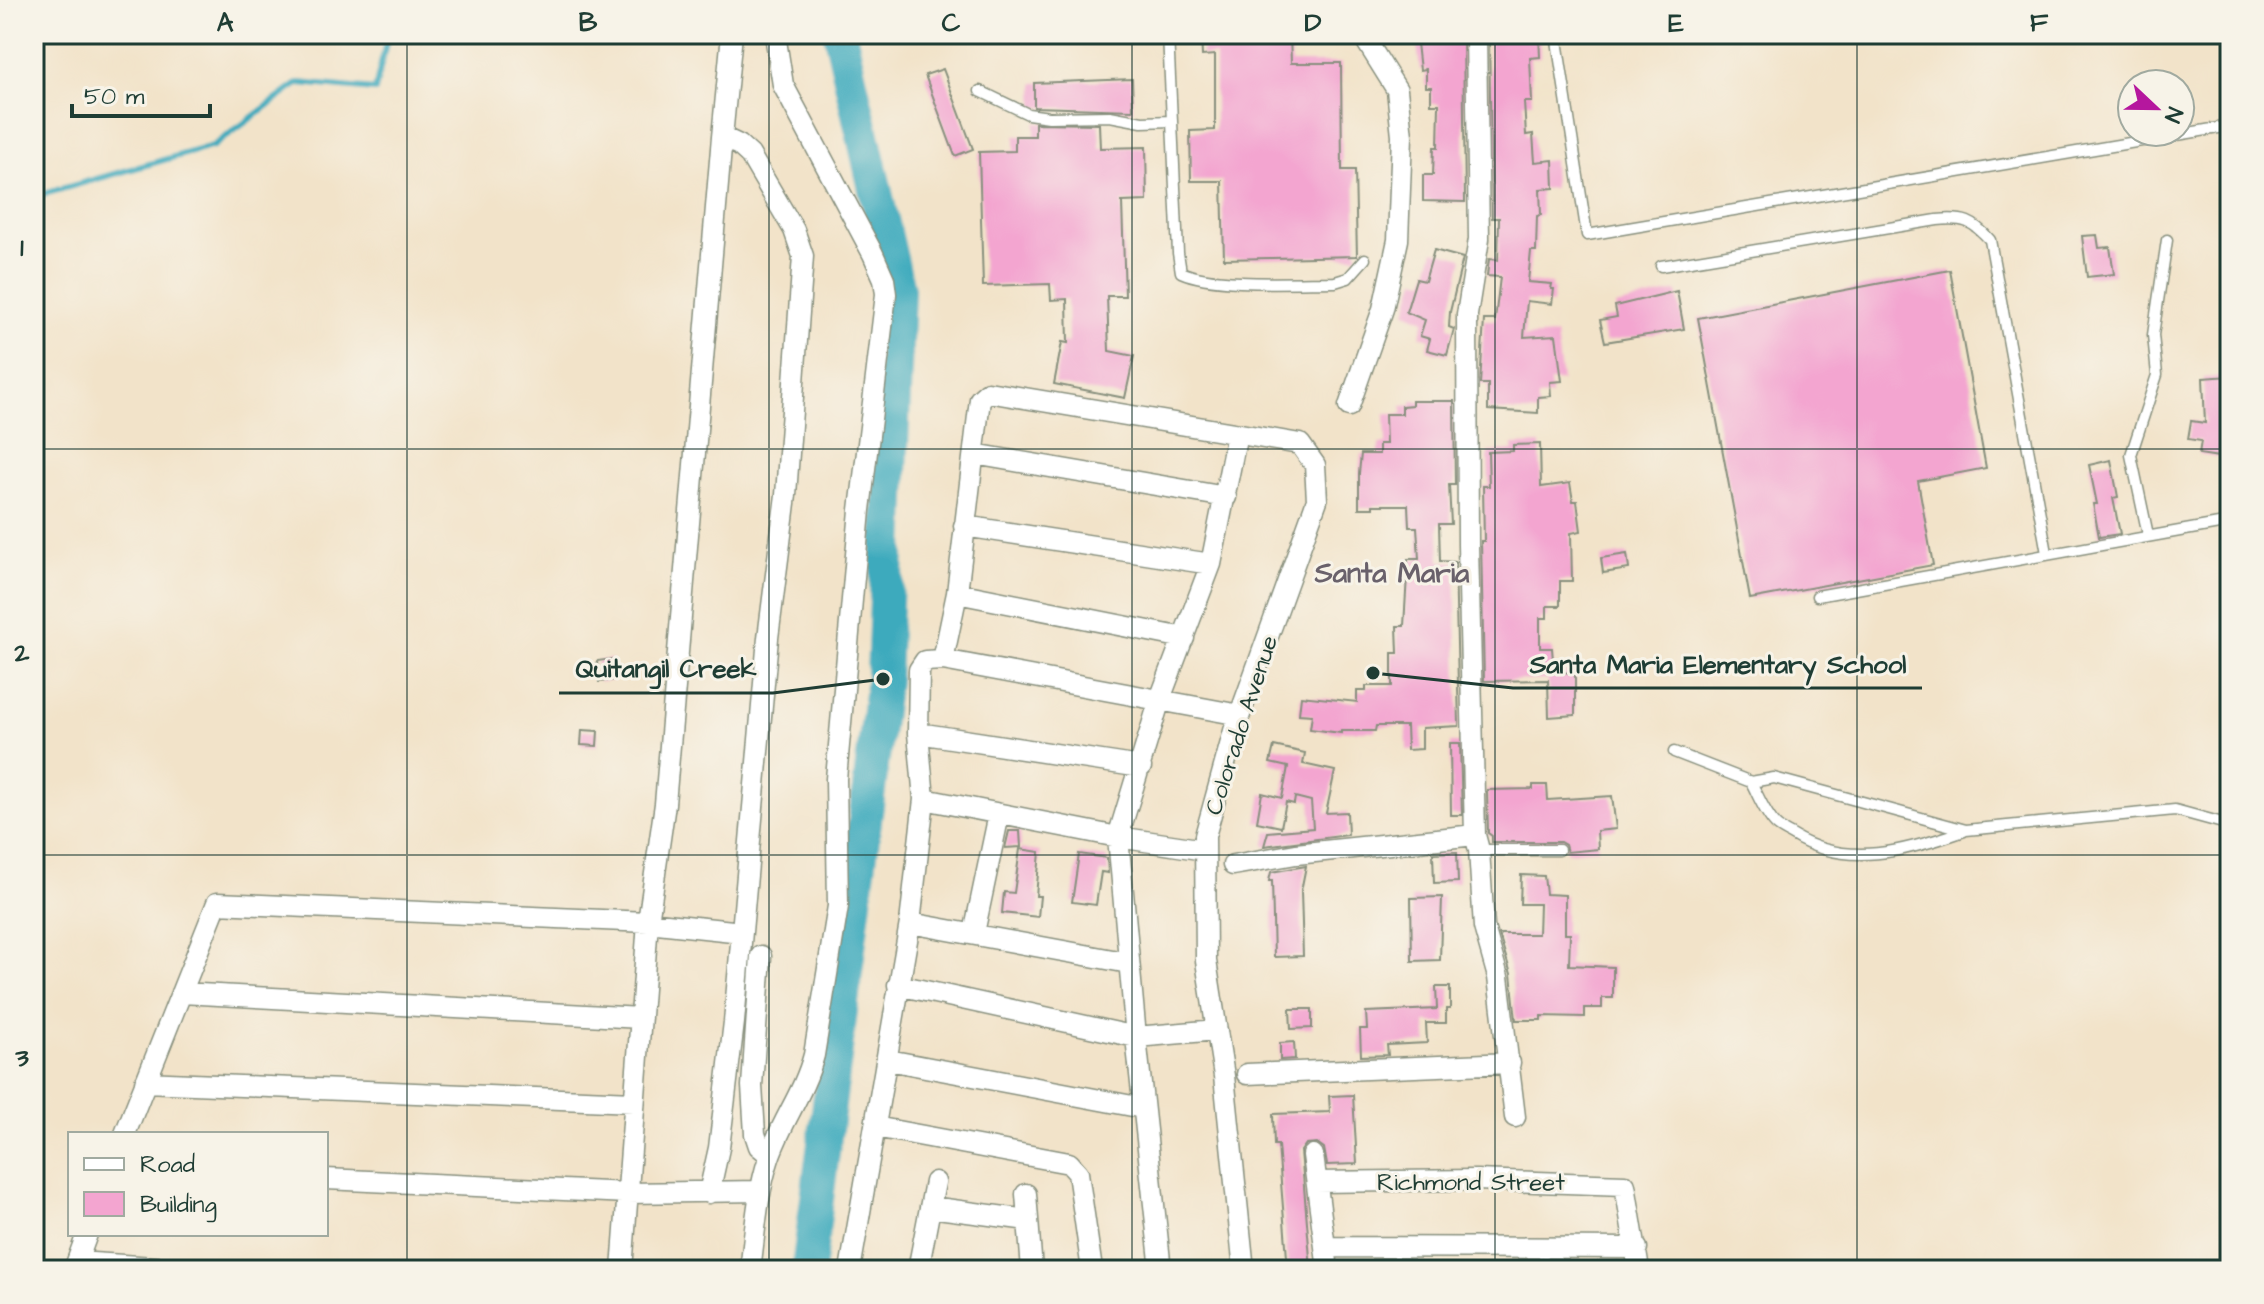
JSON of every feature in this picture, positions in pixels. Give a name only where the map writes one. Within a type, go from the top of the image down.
[{"type":"street","points":[[622,1270],[648,922],[665,804],[732,34]]},
{"type":"street","points":[[750,1270],[760,1191],[770,1155],[808,1079],[814,1055],[838,906],[836,779],[860,510],[886,294],[884,279],[873,254],[783,85],[775,34]]},
{"type":"street","points":[[1349,406],[1383,309],[1398,240],[1402,136],[1397,90],[1362,34]]},
{"type":"street","points":[[1476,34],[1479,239],[1467,315],[1468,545],[1477,842],[1484,927],[1498,977],[1515,1117]]},
{"type":"street","points":[[709,1193],[719,1148],[768,638],[786,495],[803,256],[794,230],[750,155],[739,145],[722,137]]},
{"type":"street","name":"Colorado Avenue","points":[[974,454],[980,399],[988,392],[1300,444],[1315,465],[1317,500],[1240,715],[1215,792],[1205,836],[1206,961],[1224,1076],[1244,1270]]},
{"type":"street","points":[[1161,1270],[1118,837],[1160,699],[1211,564],[1237,434]]},
{"type":"street","points":[[943,660],[957,593],[974,454],[1226,497]]},
{"type":"street","points":[[964,526],[1211,564]]},
{"type":"street","points":[[957,593],[1184,638]]},
{"type":"street","points":[[850,1270],[910,923],[924,799],[918,733],[919,670],[925,661],[943,660],[1240,715]]},
{"type":"street","points":[[918,733],[1141,767]]},
{"type":"street","points":[[924,799],[1118,837],[1205,850]]},
{"type":"street","points":[[974,933],[999,814]]},
{"type":"street","points":[[1233,865],[1296,854],[1477,842]]},
{"type":"street","points":[[126,1132],[217,903],[648,922],[742,932]]},
{"type":"street","points":[[910,923],[1129,963]]},
{"type":"street","points":[[761,956],[752,1086],[755,1134],[759,1146],[770,1155]]},
{"type":"street","points":[[898,985],[1136,1037],[1217,1030]]},
{"type":"street","points":[[181,993],[641,1018]]},
{"type":"street","points":[[888,1060],[1143,1108]]},
{"type":"street","points":[[1247,1074],[1510,1063]]},
{"type":"street","points":[[145,1082],[634,1102]]},
{"type":"street","points":[[875,1127],[1069,1163],[1078,1173],[1092,1270]]},
{"type":"street","points":[[1313,1155],[1328,1270]]},
{"type":"street","points":[[328,1179],[628,1193],[760,1191]]},
{"type":"street","name":"Richmond Street","points":[[1317,1182],[1475,1180],[1625,1185],[1637,1248]]},
{"type":"street","points":[[918,1270],[935,1182]]},
{"type":"street","points":[[1026,1194],[1032,1270]]},
{"type":"street","points":[[930,1207],[1028,1220]]},
{"type":"street","points":[[86,1236],[75,1266],[200,1270]]},
{"type":"street","points":[[1326,1247],[1637,1248],[1639,1270]]},
{"type":"lane","points":[[1168,34],[1181,272],[1191,277],[1220,280],[1335,282],[1348,278],[1365,259]]},
{"type":"lane","points":[[1556,34],[1587,235],[2230,126]]},
{"type":"lane","points":[[980,91],[1028,114],[1049,117],[1110,116],[1142,122],[1172,121]]},
{"type":"lane","points":[[1661,266],[1937,220],[1954,218],[1975,223],[1990,240],[2047,553]]},
{"type":"lane","points":[[2148,535],[2131,455],[2157,375],[2153,335],[2167,240]]},
{"type":"lane","points":[[1817,596],[2230,522]]},
{"type":"lane","points":[[1674,752],[1751,782],[1774,778],[1966,830]]},
{"type":"lane","points":[[1751,782],[1776,825],[1807,845],[1852,855],[1876,855],[1929,843],[1966,830],[2175,810],[2230,825]]},
{"type":"lane","points":[[1477,842],[1559,850]]},
{"type":"building","points":[[1201,34],[1290,34],[1291,63],[1341,63],[1342,170],[1355,170],[1357,256],[1224,259],[1222,181],[1191,181],[1190,131],[1215,130],[1215,55],[1202,56]]},
{"type":"building","points":[[1416,34],[1463,34],[1465,202],[1423,201],[1423,175],[1433,175],[1434,147],[1438,147],[1439,104],[1431,104],[1431,87],[1426,87],[1426,69],[1420,70]]},
{"type":"building","points":[[1489,34],[1539,34],[1540,57],[1530,58],[1532,102],[1524,102],[1526,135],[1533,134],[1535,162],[1553,160],[1554,188],[1540,189],[1541,215],[1537,216],[1536,251],[1531,251],[1528,282],[1552,284],[1551,289],[1554,289],[1552,304],[1527,301],[1524,337],[1556,335],[1562,381],[1550,382],[1551,396],[1538,397],[1538,413],[1488,410],[1488,384],[1480,384],[1484,320],[1495,320],[1500,277],[1487,276],[1489,259],[1498,260],[1499,218],[1492,218]]},
{"type":"building","points":[[943,69],[973,149],[955,156],[925,75]]},
{"type":"building","points":[[1132,79],[1133,110],[1034,107],[1034,83]]},
{"type":"building","points":[[1035,123],[1099,124],[1100,148],[1146,147],[1147,201],[1122,202],[1125,296],[1107,296],[1109,351],[1134,356],[1125,398],[1054,384],[1062,342],[1068,343],[1067,299],[1051,300],[1050,284],[983,286],[979,152],[1015,151],[1015,136],[1035,136]]},
{"type":"building","points":[[2097,235],[2099,248],[2110,247],[2114,274],[2087,277],[2082,236]]},
{"type":"building","points":[[1434,250],[1463,258],[1450,312],[1449,327],[1454,329],[1447,355],[1427,350],[1430,339],[1420,336],[1425,320],[1406,312],[1416,279],[1425,281]]},
{"type":"building","points":[[1950,270],[1986,468],[1918,481],[1933,565],[1750,599],[1698,318]]},
{"type":"building","points":[[1677,291],[1684,329],[1605,342],[1600,320],[1617,317],[1615,306]]},
{"type":"building","points":[[2230,376],[2230,417],[2224,418],[2219,457],[2199,454],[2201,441],[2188,439],[2191,421],[2205,423],[2203,378]]},
{"type":"building","points":[[1412,401],[1454,401],[1455,485],[1449,485],[1451,524],[1439,524],[1440,561],[1455,562],[1459,726],[1422,728],[1422,749],[1407,750],[1406,726],[1376,726],[1375,731],[1341,733],[1310,729],[1312,715],[1299,714],[1301,696],[1357,702],[1357,691],[1366,691],[1366,686],[1392,686],[1392,653],[1398,653],[1397,626],[1404,626],[1408,559],[1419,559],[1417,527],[1409,527],[1408,505],[1359,508],[1359,473],[1361,454],[1379,454],[1379,444],[1386,444],[1385,414],[1402,414],[1402,406],[1412,405]]},
{"type":"building","points":[[1540,444],[1541,487],[1570,483],[1573,501],[1577,501],[1581,531],[1571,533],[1572,581],[1560,581],[1560,606],[1547,606],[1547,618],[1540,618],[1540,648],[1552,648],[1554,673],[1575,672],[1575,715],[1549,717],[1548,680],[1484,681],[1481,541],[1484,541],[1483,486],[1489,486],[1488,452],[1513,451],[1513,445]]},
{"type":"building","points":[[2111,460],[2118,497],[2113,498],[2120,534],[2099,537],[2093,504],[2097,504],[2089,465]]},
{"type":"building","points":[[1627,554],[1629,569],[1603,573],[1601,558]]},
{"type":"building","points":[[612,659],[615,680],[599,682],[597,661]]},
{"type":"building","points":[[582,730],[598,731],[597,746],[581,745]]},
{"type":"building","points":[[1450,743],[1460,743],[1462,815],[1451,815]]},
{"type":"building","points":[[1274,746],[1305,753],[1303,764],[1335,771],[1326,813],[1347,812],[1348,835],[1264,846],[1268,832],[1313,828],[1311,801],[1295,797],[1294,804],[1286,802],[1281,827],[1257,822],[1262,793],[1282,798],[1288,767],[1270,763]]},
{"type":"building","points":[[1533,785],[1547,785],[1548,800],[1612,796],[1616,829],[1597,831],[1598,849],[1567,852],[1560,842],[1492,842],[1492,836],[1488,833],[1487,790],[1533,789]]},
{"type":"building","points":[[1009,831],[1020,831],[1021,847],[1005,848]]},
{"type":"building","points":[[1020,849],[1040,852],[1036,896],[1040,896],[1038,917],[1002,913],[1004,892],[1014,893]]},
{"type":"building","points":[[1457,852],[1458,882],[1434,883],[1433,853]]},
{"type":"building","points":[[1079,854],[1107,858],[1108,873],[1101,872],[1096,905],[1072,902]]},
{"type":"building","points":[[1306,866],[1301,891],[1303,956],[1274,957],[1271,872]]},
{"type":"building","points":[[1521,875],[1544,876],[1546,894],[1565,895],[1565,934],[1570,934],[1569,965],[1613,967],[1613,998],[1602,998],[1602,1008],[1585,1008],[1585,1017],[1541,1016],[1541,1020],[1516,1020],[1511,974],[1499,934],[1538,934],[1539,904],[1520,904]]},
{"type":"building","points":[[1442,897],[1440,960],[1412,961],[1411,898]]},
{"type":"building","points":[[1436,987],[1450,987],[1450,1009],[1446,1009],[1446,1023],[1426,1023],[1427,1043],[1387,1045],[1388,1055],[1361,1056],[1360,1029],[1367,1029],[1366,1012],[1437,1009]]},
{"type":"building","points":[[1290,1009],[1312,1009],[1312,1028],[1291,1029]]},
{"type":"building","points":[[1294,1042],[1295,1059],[1280,1060],[1280,1043]]},
{"type":"building","points":[[1353,1095],[1357,1164],[1327,1165],[1324,1148],[1317,1143],[1306,1144],[1301,1151],[1311,1270],[1288,1270],[1273,1114],[1330,1112],[1329,1096]]},
{"type":"waterway","points":[[34,200],[40,195],[213,146],[299,83],[375,90],[388,34]]},
{"type":"waterway","points":[[808,1270],[883,679],[898,290],[840,34]]},
{"type":"place","name":"Santa Maria Elementary School","points":[[1373,673]]},
{"type":"place","name":"Quitangil Creek","points":[[883,679]]},
{"type":"district","name":"Santa Maria","points":[[1392,572]]}]
